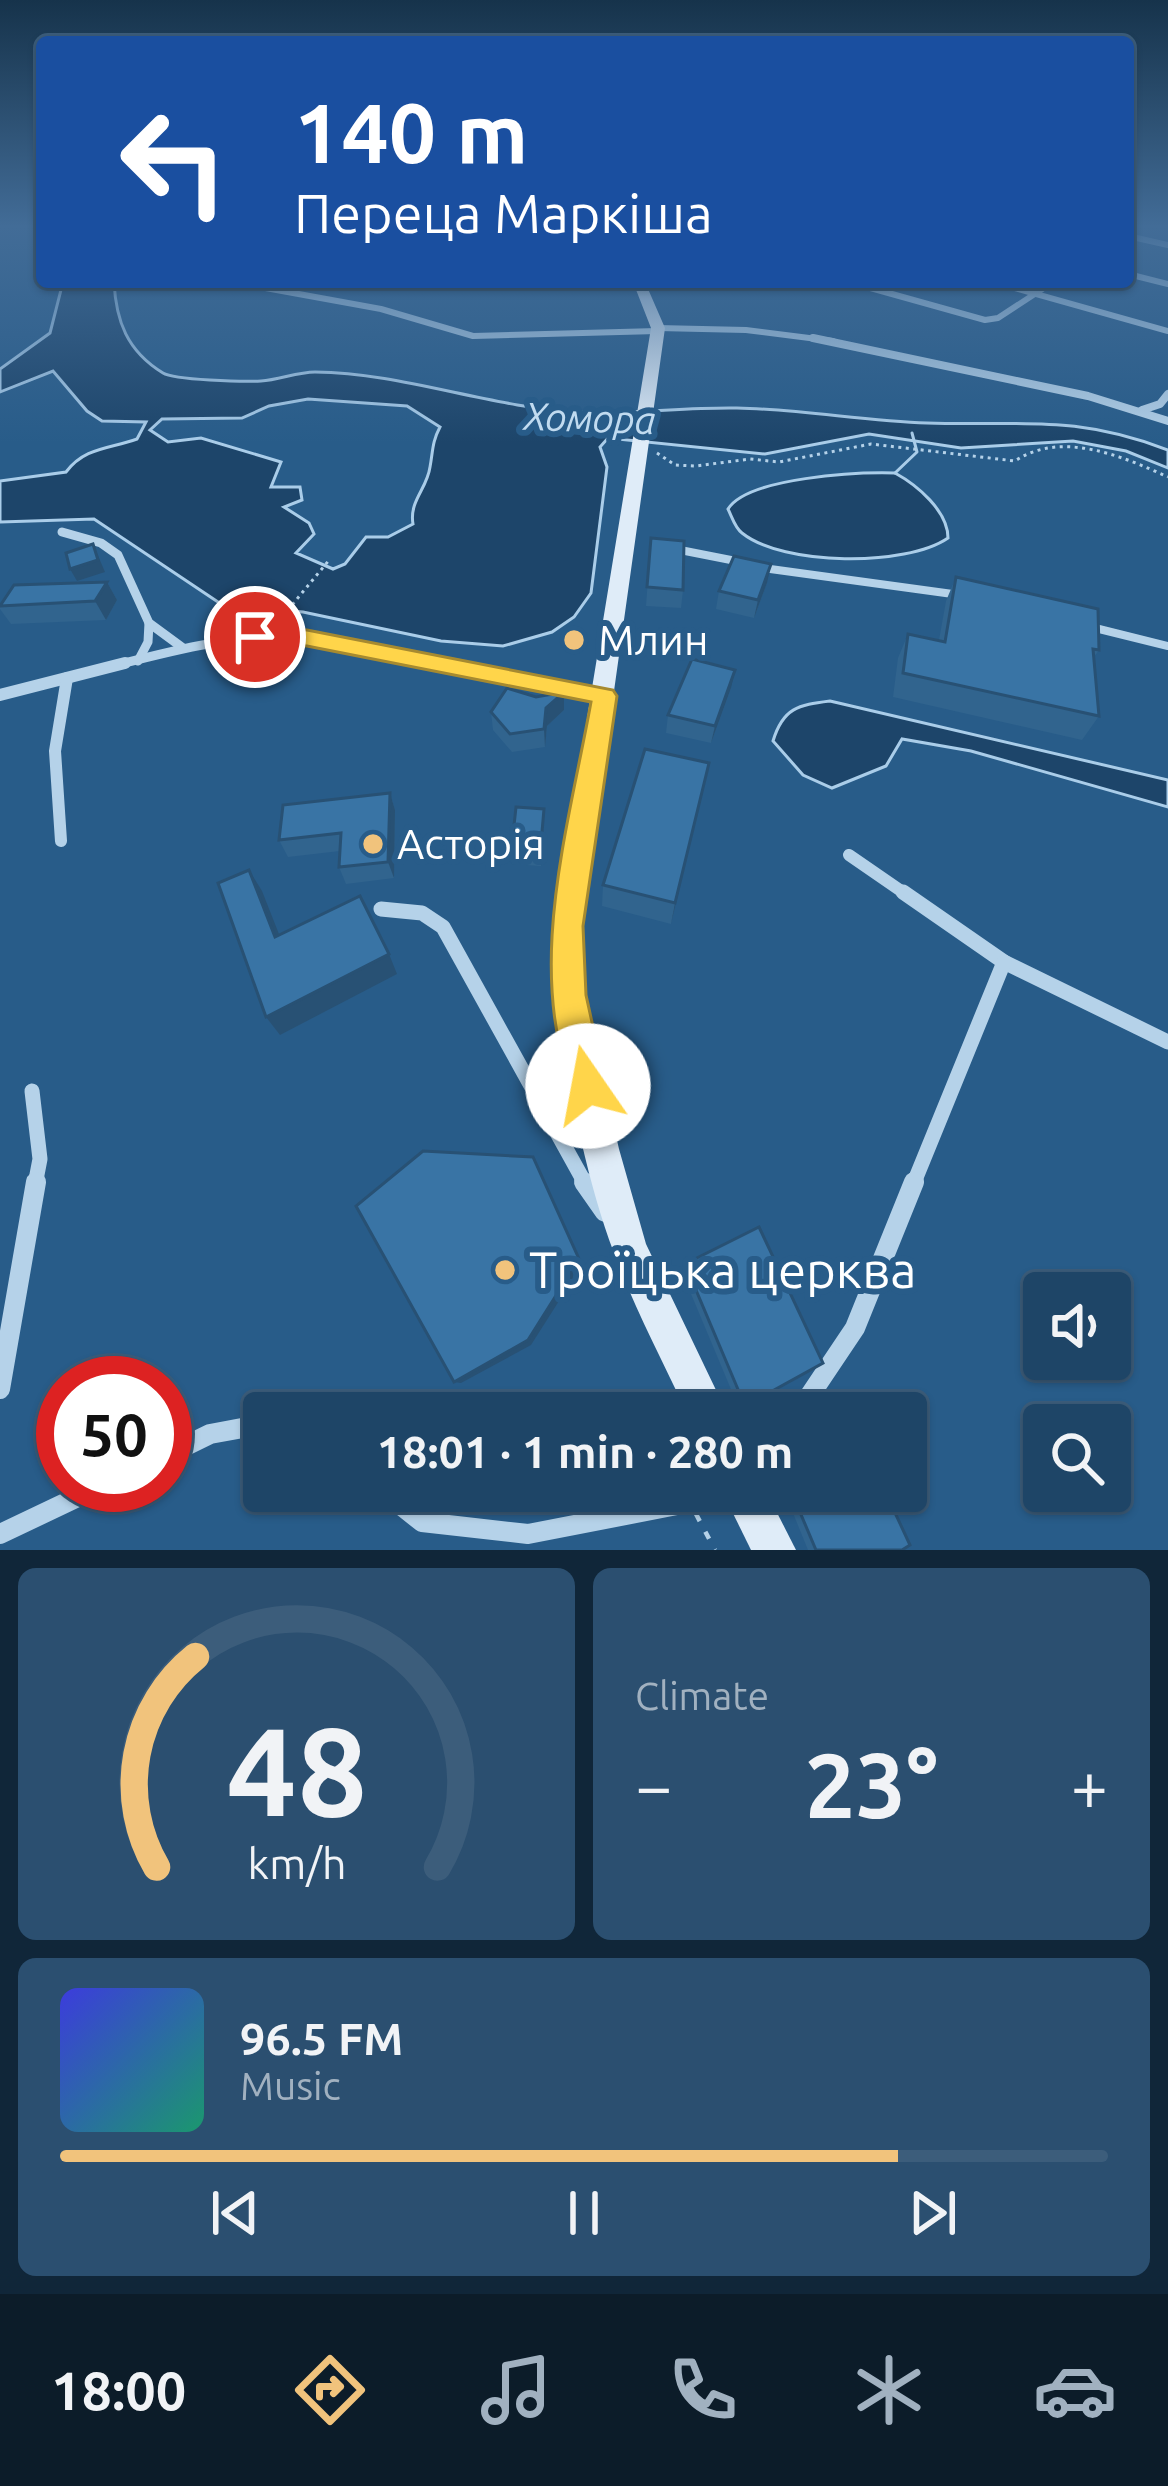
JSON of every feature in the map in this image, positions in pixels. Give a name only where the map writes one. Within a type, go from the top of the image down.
[{"type":"main road","points":[[646,298],[658,329],[634,544],[567,926],[569,995],[630,1249],[697,1392]]},
{"type":"main road","points":[[754,1512],[774,1550]]},
{"type":"street","points":[[326,298],[381,308],[473,336],[741,328],[835,343],[1142,410],[1166,420]]},
{"type":"street","points":[[907,298],[976,318],[998,318],[1026,298]]},
{"type":"street","points":[[1053,298],[1168,331]]},
{"type":"street","points":[[1142,410],[1160,404],[1168,394]]},
{"type":"street","points":[[1160,404],[1166,420]]},
{"type":"street","points":[[62,532],[101,543],[118,554],[149,623],[148,642],[137,661]]},
{"type":"street","points":[[149,623],[183,648]]},
{"type":"street","points":[[0,695],[183,648],[255,637],[307,638],[604,696]]},
{"type":"street","points":[[61,841],[55,751],[67,678]]},
{"type":"street","points":[[849,855],[1004,962],[1168,1042]]},
{"type":"street","points":[[381,909],[422,913],[443,926],[580,1177],[630,1249]]},
{"type":"street","points":[[812,1392],[855,1328],[1004,962]]},
{"type":"street","points":[[0,1389],[40,1159],[32,1091]]},
{"type":"street","points":[[192,1443],[243,1428]]},
{"type":"street","points":[[0,1534],[47,1512]]},
{"type":"street","points":[[409,1512],[422,1522],[528,1534],[641,1512]]},
{"type":"lane","points":[[654,546],[784,574],[971,596]]},
{"type":"lane","points":[[1080,624],[1168,646]]},
{"type":"path","points":[[643,446],[681,466],[750,459],[779,462],[871,444],[1016,460],[1034,448],[1051,446],[1123,456],[1168,477]]},
{"type":"path","points":[[285,617],[330,559]]},
{"type":"path","points":[[699,1512],[715,1550]]},
{"type":"water","name":"Хомора","points":[[59,298],[116,298],[121,322],[140,355],[163,373],[181,377],[261,381],[302,373],[349,374],[516,405],[583,412],[737,408],[903,422],[1075,426],[1168,450],[1168,468],[1126,451],[1073,441],[961,448],[869,434],[765,454],[608,438],[600,447],[607,467],[591,593],[574,617],[552,632],[503,646],[441,641],[303,612],[224,606],[94,519],[0,522],[0,481],[66,472],[89,453],[137,439],[146,422],[102,421],[87,411],[53,371],[0,392],[0,369],[50,333]],"holes":[[[308,399],[407,406],[440,427],[413,524],[388,537],[366,537],[345,564],[333,569],[296,553],[314,534],[309,523],[284,507],[302,500],[300,487],[271,487],[281,462],[201,438],[168,442],[150,430],[162,419],[242,418],[269,406]]]},
{"type":"water","points":[[895,473],[937,509],[948,538],[904,554],[814,557],[761,544],[740,531],[728,509],[739,498],[780,483]]},
{"type":"water","points":[[830,701],[1168,780],[1168,807],[971,751],[902,739],[886,766],[832,788],[803,775],[773,741],[793,710]]},
{"type":"building","points":[[651,538],[684,541],[683,590],[647,587]]},
{"type":"building","points":[[93,544],[98,560],[70,569],[66,553]]},
{"type":"building","points":[[734,556],[771,564],[758,600],[719,591]]},
{"type":"building","points":[[956,577],[1098,609],[1099,650],[1093,649],[1099,716],[903,673],[908,634],[945,642]]},
{"type":"building","points":[[107,582],[95,601],[0,606],[14,585]]},
{"type":"building","points":[[692,659],[735,670],[715,726],[668,715]]},
{"type":"building","points":[[507,688],[536,697],[564,692],[546,708],[544,729],[510,734],[491,712]]},
{"type":"building","points":[[645,749],[709,763],[675,903],[603,885]]},
{"type":"building","points":[[390,793],[388,862],[339,867],[341,833],[279,840],[283,805]]},
{"type":"building","points":[[516,807],[544,809],[540,855],[511,853]]},
{"type":"building","points":[[249,870],[275,937],[360,896],[389,954],[266,1017],[218,883]]},
{"type":"building","points":[[423,1151],[533,1157],[579,1259],[528,1340],[454,1382],[356,1206]]},
{"type":"building","points":[[759,1227],[823,1363],[770,1392],[739,1392],[685,1264]]},
{"type":"building","points":[[800,1512],[895,1512],[910,1545],[902,1550],[816,1550]]},
{"type":"waterway","points":[[895,473],[917,452],[912,433]]},
{"type":"place","name":"Млин","points":[[574,640]]},
{"type":"place","name":"Асторія","points":[[373,844]]},
{"type":"place","name":"Троїцька церква","points":[[505,1270]]},
{"type":"route","points":[[255,637],[307,638],[604,696],[567,926],[569,995],[588,1086]]}]
